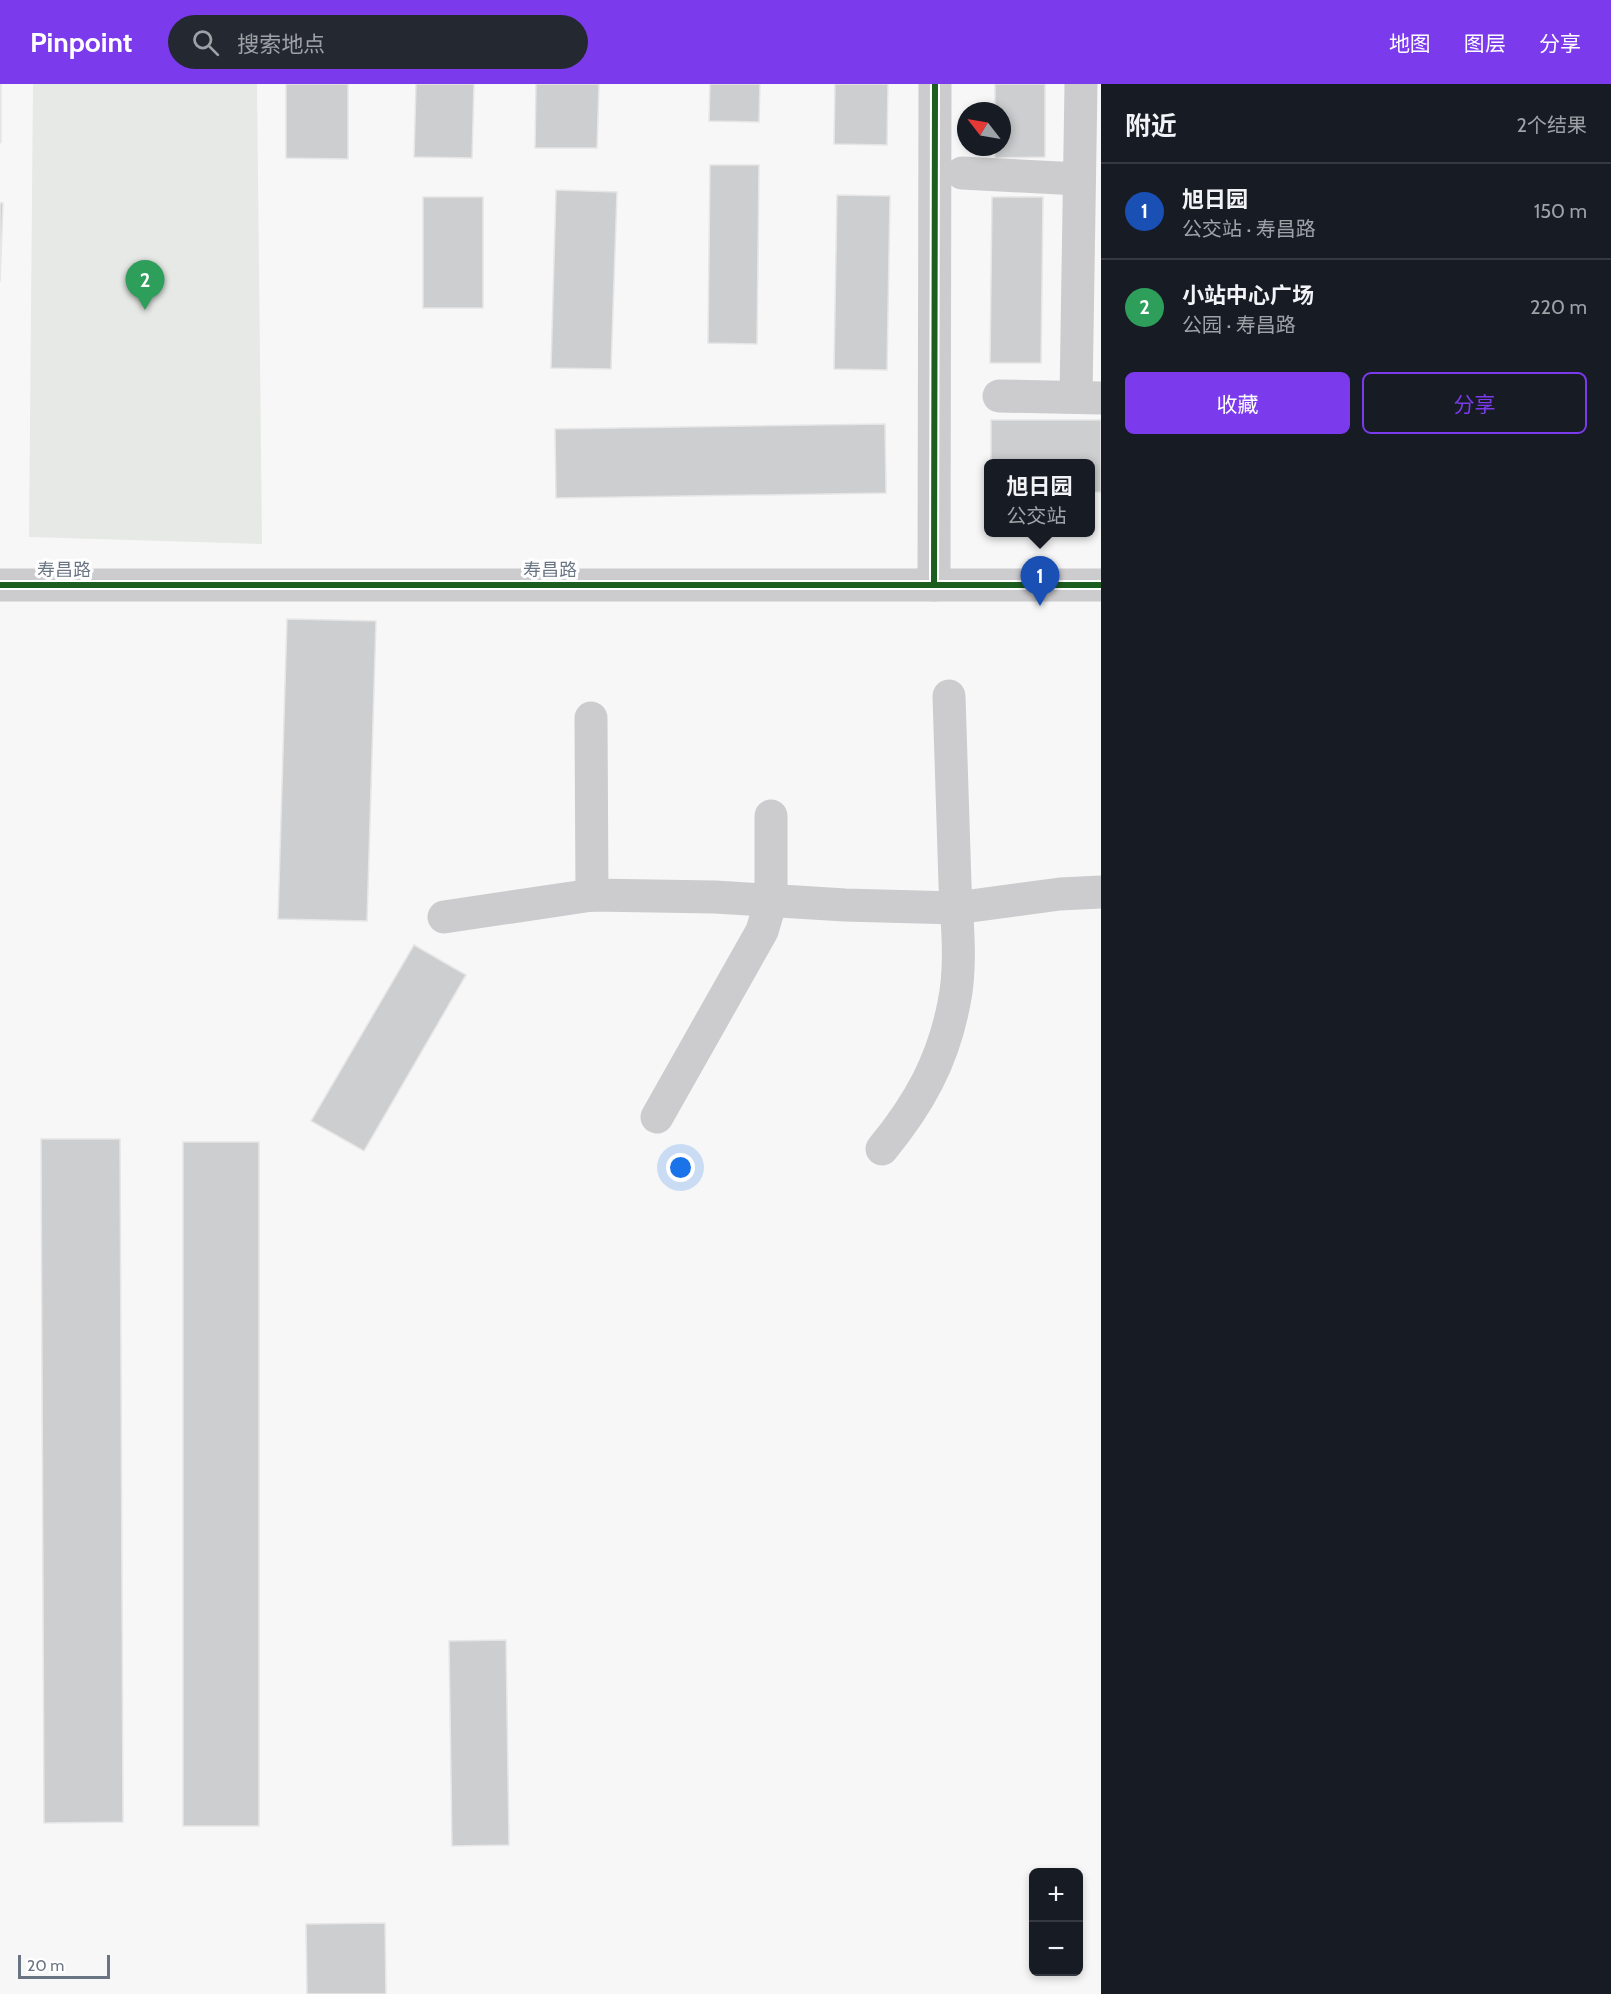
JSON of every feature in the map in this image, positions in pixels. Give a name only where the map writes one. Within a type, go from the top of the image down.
[{"type":"street","points":[[934,575],[935,84]]},
{"type":"street","points":[[999,396],[1088,398],[1079,179],[1081,84]]},
{"type":"street","points":[[962,173],[1079,179]]},
{"type":"street","name":"寿昌路","points":[[0,566],[934,575],[1101,585]]},
{"type":"street","name":"寿昌路","points":[[0,585],[934,575],[1101,566]]},
{"type":"street","points":[[882,1149],[907,1119],[930,1080],[955,1002],[958,951],[949,696]]},
{"type":"street","points":[[591,718],[592,895]]},
{"type":"street","points":[[657,1117],[762,931],[771,901],[771,816]]},
{"type":"street","points":[[444,917],[592,895],[715,897],[845,905],[956,908],[1060,894],[1101,892]]},
{"type":"shaded area","points":[[33,84],[257,84],[262,544],[29,537]]},
{"type":"building","points":[[0,84],[1,142],[0,143]]},
{"type":"building","points":[[286,84],[348,84],[348,159],[286,158]]},
{"type":"building","points":[[416,84],[474,84],[472,158],[414,157]]},
{"type":"building","points":[[536,84],[599,84],[597,148],[535,148]]},
{"type":"building","points":[[710,84],[760,84],[759,122],[709,121]]},
{"type":"building","points":[[835,84],[888,84],[887,145],[834,144]]},
{"type":"building","points":[[995,84],[1045,84],[1045,157],[995,158],[995,156],[1011,156],[1011,102],[995,102]]},
{"type":"building","points":[[710,165],[759,165],[757,344],[708,343]]},
{"type":"building","points":[[556,190],[617,192],[611,369],[551,368]]},
{"type":"building","points":[[837,195],[890,196],[887,370],[834,369]]},
{"type":"building","points":[[423,197],[483,197],[483,308],[423,308]]},
{"type":"building","points":[[992,197],[1043,197],[1041,363],[990,363]]},
{"type":"building","points":[[0,203],[3,203],[0,282]]},
{"type":"building","points":[[991,420],[1101,420],[1101,492],[1095,492],[1095,459],[991,459]]},
{"type":"building","points":[[885,424],[886,493],[556,498],[555,429]]},
{"type":"building","points":[[287,619],[376,621],[367,921],[278,919]]},
{"type":"building","points":[[414,945],[466,975],[364,1151],[311,1121]]},
{"type":"building","points":[[41,1139],[120,1139],[123,1822],[44,1823]]},
{"type":"building","points":[[183,1142],[259,1142],[259,1826],[183,1826]]},
{"type":"building","points":[[506,1640],[509,1845],[452,1846],[449,1641]]},
{"type":"building","points":[[385,1923],[386,1994],[307,1994],[306,1924]]},
{"type":"cycle path","points":[[934,585],[935,84]]},
{"type":"cycle path","points":[[0,585],[1101,585]]},
{"type":"place","name":"小站中心广场","points":[[145,310]]},
{"type":"place","name":"旭日园","points":[[1040,606]]}]
